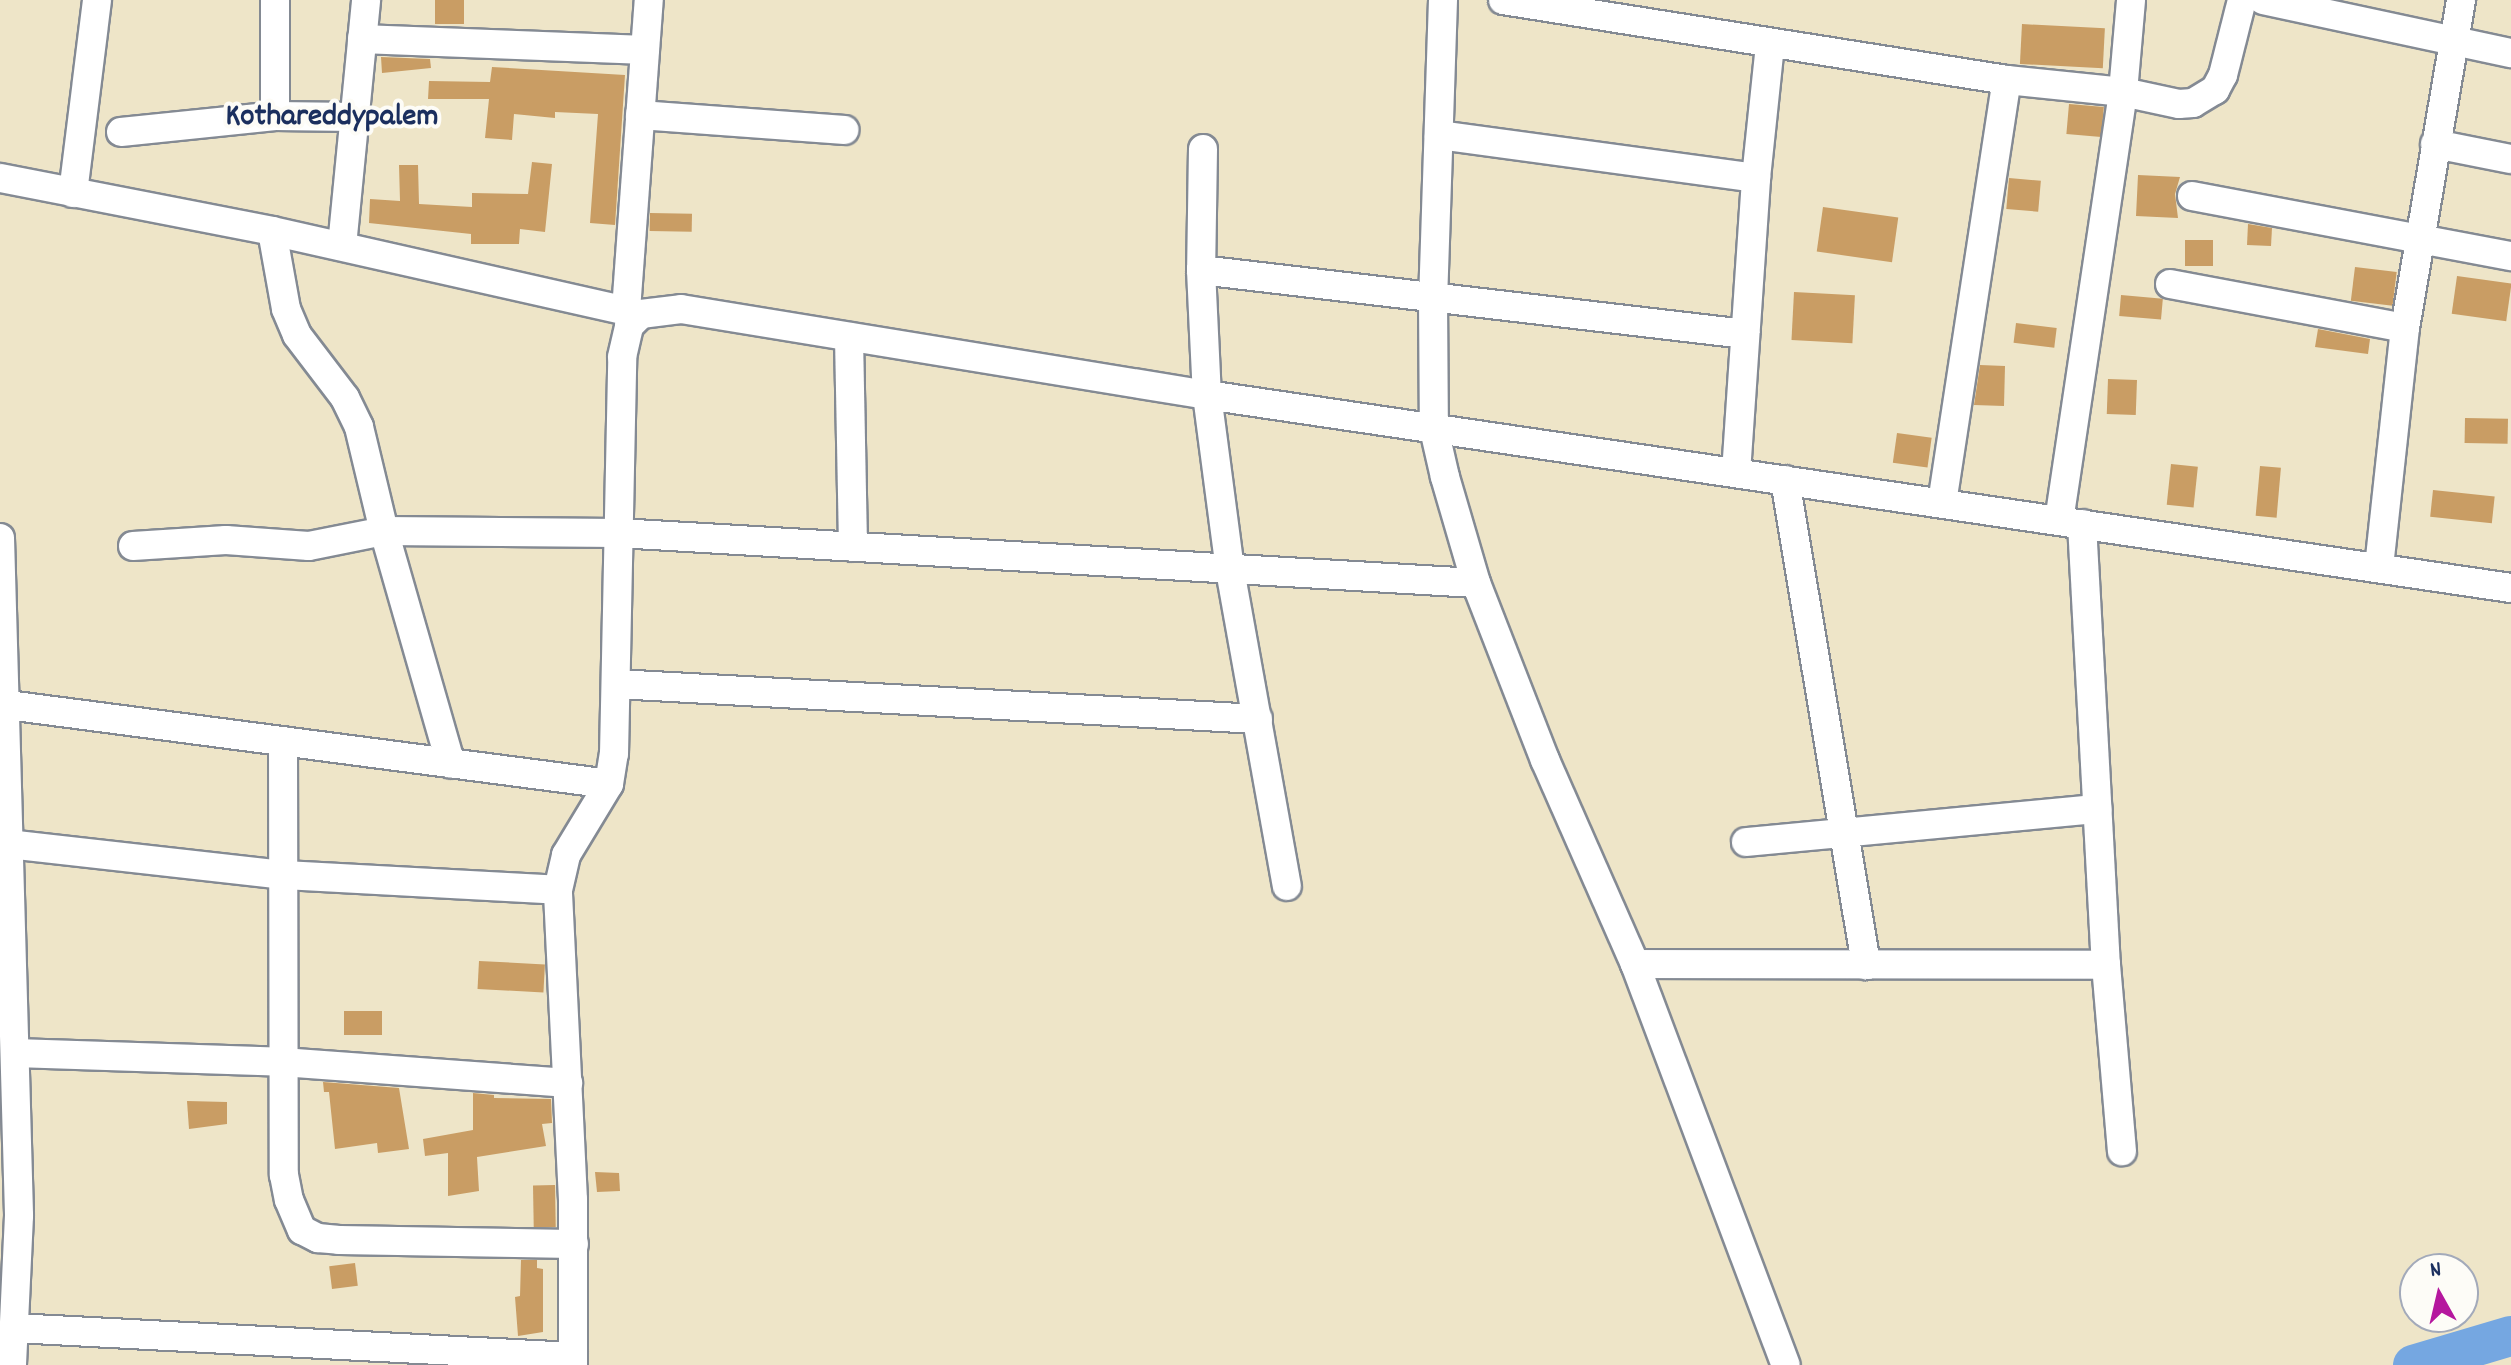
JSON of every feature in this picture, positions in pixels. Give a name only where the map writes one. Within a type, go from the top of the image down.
[{"type":"street","points":[[73,193],[97,0]]},
{"type":"street","points":[[275,0],[275,116]]},
{"type":"street","points":[[342,246],[366,0]]},
{"type":"street","points":[[14,1328],[573,1361],[574,1244],[558,890],[566,855],[609,784],[614,754],[624,338],[634,312],[640,115],[649,0]]},
{"type":"street","points":[[1443,0],[1433,299],[1434,429],[1476,583],[1545,760],[1635,964],[1786,1365]]},
{"type":"street","points":[[1503,0],[1770,45],[2007,80],[2123,92],[2179,104],[2204,99],[2215,90],[2223,75],[2242,0]]},
{"type":"street","points":[[2122,1151],[2097,809],[2070,523],[2123,92],[2131,0]]},
{"type":"street","points":[[2263,0],[2511,53]]},
{"type":"street","points":[[2379,567],[2405,328],[2461,0]]},
{"type":"street","points":[[362,39],[645,50]]},
{"type":"street","points":[[1736,473],[1756,178],[1770,45]]},
{"type":"street","points":[[1942,503],[2007,80]]},
{"type":"street","points":[[640,115],[844,130]]},
{"type":"street","points":[[121,132],[275,116],[355,117]]},
{"type":"street","points":[[1439,135],[1756,178]]},
{"type":"street","points":[[2435,144],[2511,159]]},
{"type":"street","points":[[1203,149],[1201,270],[1207,395],[1230,570],[1287,886]]},
{"type":"street","points":[[0,178],[272,231],[634,312],[681,309],[1207,395],[2511,588]]},
{"type":"street","points":[[2192,196],[2511,256]]},
{"type":"street","points":[[272,231],[286,309],[297,335],[345,398],[359,427],[384,531],[451,764]]},
{"type":"street","points":[[1201,270],[1745,334]]},
{"type":"street","points":[[2170,284],[2405,328]]},
{"type":"street","points":[[849,337],[853,547]]},
{"type":"street","points":[[1785,480],[1866,965]]},
{"type":"street","points":[[133,546],[226,540],[309,546],[384,531],[618,533],[1476,583]]},
{"type":"street","points":[[0,538],[19,1216],[12,1365]]},
{"type":"street","points":[[616,684],[1258,719]]},
{"type":"street","points":[[3,704],[609,784]]},
{"type":"street","points":[[283,741],[284,1175],[289,1200],[302,1230],[318,1238],[339,1240],[574,1244]]},
{"type":"street","points":[[1746,842],[2097,809]]},
{"type":"street","points":[[8,844],[284,875],[558,890]]},
{"type":"street","points":[[1635,964],[2106,965]]},
{"type":"street","points":[[15,1053],[282,1062],[568,1083]]},
{"type":"building","points":[[435,0],[464,0],[464,24],[435,24]]},
{"type":"building","points":[[2022,24],[2105,28],[2103,68],[2020,64]]},
{"type":"building","points":[[381,57],[430,59],[431,68],[382,73]]},
{"type":"building","points":[[492,67],[625,75],[615,225],[590,223],[598,114],[555,112],[555,118],[514,114],[512,140],[485,138],[489,99],[428,99],[429,81],[490,82]]},
{"type":"building","points":[[2069,104],[2104,107],[2101,137],[2066,134]]},
{"type":"building","points":[[532,162],[552,164],[545,232],[520,229],[519,244],[471,244],[471,234],[369,223],[370,199],[400,201],[399,165],[418,165],[419,204],[472,207],[472,193],[528,194]]},
{"type":"building","points":[[2138,175],[2180,177],[2175,194],[2178,218],[2136,216]]},
{"type":"building","points":[[2009,178],[2041,181],[2038,212],[2006,209]]},
{"type":"building","points":[[1823,207],[1898,218],[1892,262],[1817,252]]},
{"type":"building","points":[[650,213],[692,214],[692,232],[650,231]]},
{"type":"building","points":[[2248,224],[2272,228],[2271,246],[2247,245]]},
{"type":"building","points":[[2185,240],[2213,240],[2213,266],[2185,266]]},
{"type":"building","points":[[2355,267],[2397,272],[2393,306],[2351,301]]},
{"type":"building","points":[[2457,276],[2511,284],[2506,321],[2452,314]]},
{"type":"building","points":[[1794,292],[1855,295],[1852,343],[1791,340]]},
{"type":"building","points":[[2121,295],[2163,299],[2161,320],[2119,316]]},
{"type":"building","points":[[2016,323],[2057,328],[2054,348],[2014,343]]},
{"type":"building","points":[[2318,329],[2370,339],[2368,354],[2315,347]]},
{"type":"building","points":[[1980,365],[2005,366],[2004,406],[1974,405]]},
{"type":"building","points":[[2108,379],[2137,380],[2136,415],[2107,414]]},
{"type":"building","points":[[2465,418],[2508,419],[2508,444],[2465,443]]},
{"type":"building","points":[[1897,433],[1932,438],[1927,468],[1893,463]]},
{"type":"building","points":[[2171,464],[2198,467],[2194,508],[2167,505]]},
{"type":"building","points":[[2260,466],[2281,468],[2277,518],[2256,516]]},
{"type":"building","points":[[2433,490],[2495,496],[2492,523],[2430,517]]},
{"type":"building","points":[[479,961],[545,964],[543,992],[478,989]]},
{"type":"building","points":[[344,1011],[382,1011],[382,1035],[344,1035]]},
{"type":"building","points":[[323,1082],[399,1088],[409,1149],[378,1153],[377,1143],[335,1149],[329,1092],[324,1092]]},
{"type":"building","points":[[473,1093],[494,1095],[494,1098],[551,1099],[552,1123],[542,1124],[546,1146],[477,1157],[479,1191],[448,1196],[448,1153],[425,1156],[423,1139],[473,1130]]},
{"type":"building","points":[[187,1101],[227,1102],[227,1124],[189,1129]]},
{"type":"building","points":[[595,1172],[619,1173],[620,1191],[597,1192]]},
{"type":"building","points":[[533,1185],[555,1185],[556,1227],[534,1227]]},
{"type":"building","points":[[521,1260],[537,1260],[537,1268],[543,1269],[543,1332],[518,1336],[515,1297],[520,1296]]},
{"type":"building","points":[[355,1263],[358,1286],[332,1289],[329,1266]]},
{"type":"waterway","points":[[2413,1365],[2511,1336]]},
{"type":"district","name":"Kothareddypalem","points":[[332,118]]}]
